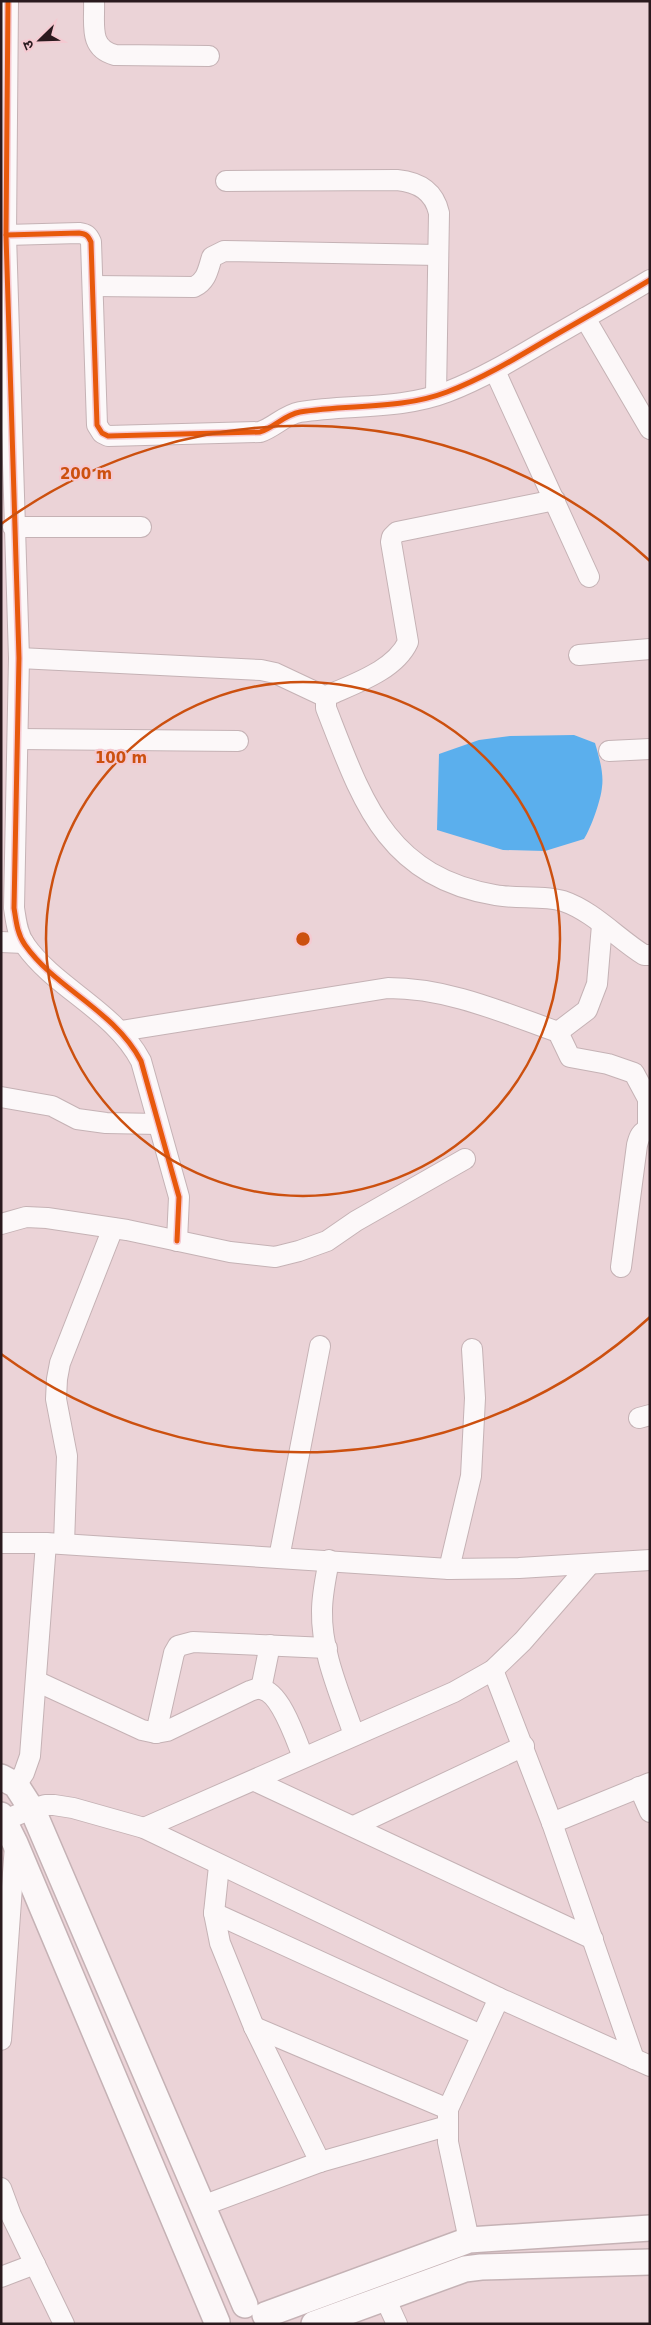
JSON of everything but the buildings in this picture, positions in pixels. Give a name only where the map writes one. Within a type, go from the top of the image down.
[{"type":"street","points":[[8,1],[5,24],[6,235],[13,527],[19,658],[10,714],[18,739],[14,908],[17,926],[24,943],[40,962],[120,1031],[142,1061],[179,1197],[177,1241]]},
{"type":"street","points":[[94,1],[95,39],[99,47],[105,52],[115,55],[209,56]]},
{"type":"street","points":[[226,180],[410,181],[421,185],[437,203],[439,213],[436,395]]},
{"type":"street","points":[[6,235],[85,234],[91,242],[98,425],[102,433],[108,436],[260,432],[269,429],[285,417],[293,414],[341,408],[394,405],[436,395],[495,371],[650,280]]},
{"type":"street","points":[[93,286],[194,287],[201,284],[205,278],[212,257],[224,251],[438,255]]},
{"type":"street","points":[[585,318],[650,429]]},
{"type":"street","points":[[495,371],[589,577]]},
{"type":"street","points":[[19,658],[261,670],[275,673],[326,697],[364,680],[390,663],[399,656],[408,642],[391,542],[392,536],[397,532],[555,500]]},
{"type":"street","points":[[13,527],[141,527]]},
{"type":"street","points":[[579,655],[650,649]]},
{"type":"street","points":[[326,697],[326,708],[361,794],[375,820],[392,842],[412,862],[434,876],[452,884],[494,895],[561,900],[582,910],[644,955],[650,955]]},
{"type":"street","points":[[18,739],[238,741]]},
{"type":"street","points":[[609,751],[650,750]]},
{"type":"street","points":[[558,1032],[587,1010],[597,984],[602,925]]},
{"type":"street","points":[[1,942],[24,943]]},
{"type":"street","points":[[120,1031],[388,988],[414,988],[456,996],[558,1032],[570,1057],[608,1064],[634,1074],[648,1099],[649,1129],[639,1136],[637,1145],[621,1267]]},
{"type":"street","points":[[1,1097],[52,1106],[77,1119],[106,1123],[158,1124]]},
{"type":"street","points":[[1,1224],[26,1217],[48,1218],[113,1228],[230,1252],[275,1257],[299,1252],[326,1241],[465,1159]]},
{"type":"street","points":[[113,1228],[60,1363],[57,1379],[57,1412],[67,1456],[36,1681],[30,1756],[24,1773],[9,1781],[31,1809],[202,2206],[260,2315]]},
{"type":"street","points":[[279,1558],[320,1346]]},
{"type":"street","points":[[449,1569],[471,1476],[475,1406],[472,1350]]},
{"type":"street","points":[[1,1543],[55,1544],[449,1569],[650,1560]]},
{"type":"street","points":[[329,1560],[322,1611],[327,1648],[354,1735]]},
{"type":"street","points":[[144,1828],[454,1692],[493,1670],[523,1641],[590,1564]]},
{"type":"street","points":[[156,1733],[174,1653],[178,1646],[193,1642],[327,1648]]},
{"type":"street","points":[[261,1689],[270,1645]]},
{"type":"street","points":[[493,1670],[524,1746],[593,1939],[642,2063]]},
{"type":"street","points":[[36,1681],[142,1730],[156,1733],[167,1731],[250,1690],[261,1689],[273,1695],[281,1706],[303,1757]]},
{"type":"street","points":[[354,1826],[524,1746]]},
{"type":"street","points":[[255,1780],[593,1939]]},
{"type":"street","points":[[552,1823],[644,1785],[650,1812]]},
{"type":"street","points":[[642,2063],[219,1866],[144,1828],[73,1808],[45,1805],[3,1818],[217,2323],[228,2310],[260,2315],[469,2240],[650,2228]]},
{"type":"street","points":[[1,2040],[15,1843]]},
{"type":"street","points":[[219,1866],[214,1913],[220,1943],[254,2027],[320,2162]]},
{"type":"street","points":[[214,1913],[481,2034]]},
{"type":"street","points":[[469,2240],[448,2142],[448,2118],[481,2034],[499,1998]]},
{"type":"street","points":[[254,2027],[448,2118]]},
{"type":"street","points":[[202,2206],[320,2162],[448,2118]]},
{"type":"street","points":[[1,2188],[11,2215],[64,2324]]},
{"type":"street","points":[[314,2324],[464,2269],[481,2266],[650,2262]]},
{"type":"street","points":[[1,2277],[35,2264]]},
{"type":"street","points":[[385,2298],[397,2324]]},
{"type":"water","points":[[574,735],[595,743],[601,765],[601,793],[590,828],[584,839],[545,851],[503,850],[437,830],[439,754],[479,740],[510,736]]},
{"type":"cycle path","points":[[8,1],[6,235],[19,658],[14,908],[20,936],[38,961],[52,975],[101,1013],[130,1043],[141,1061],[179,1197],[177,1241]]},
{"type":"cycle path","points":[[6,235],[79,233],[86,235],[90,240],[97,425],[102,433],[108,436],[260,432],[300,412],[393,404],[429,398],[460,387],[497,369],[650,280]]}]
